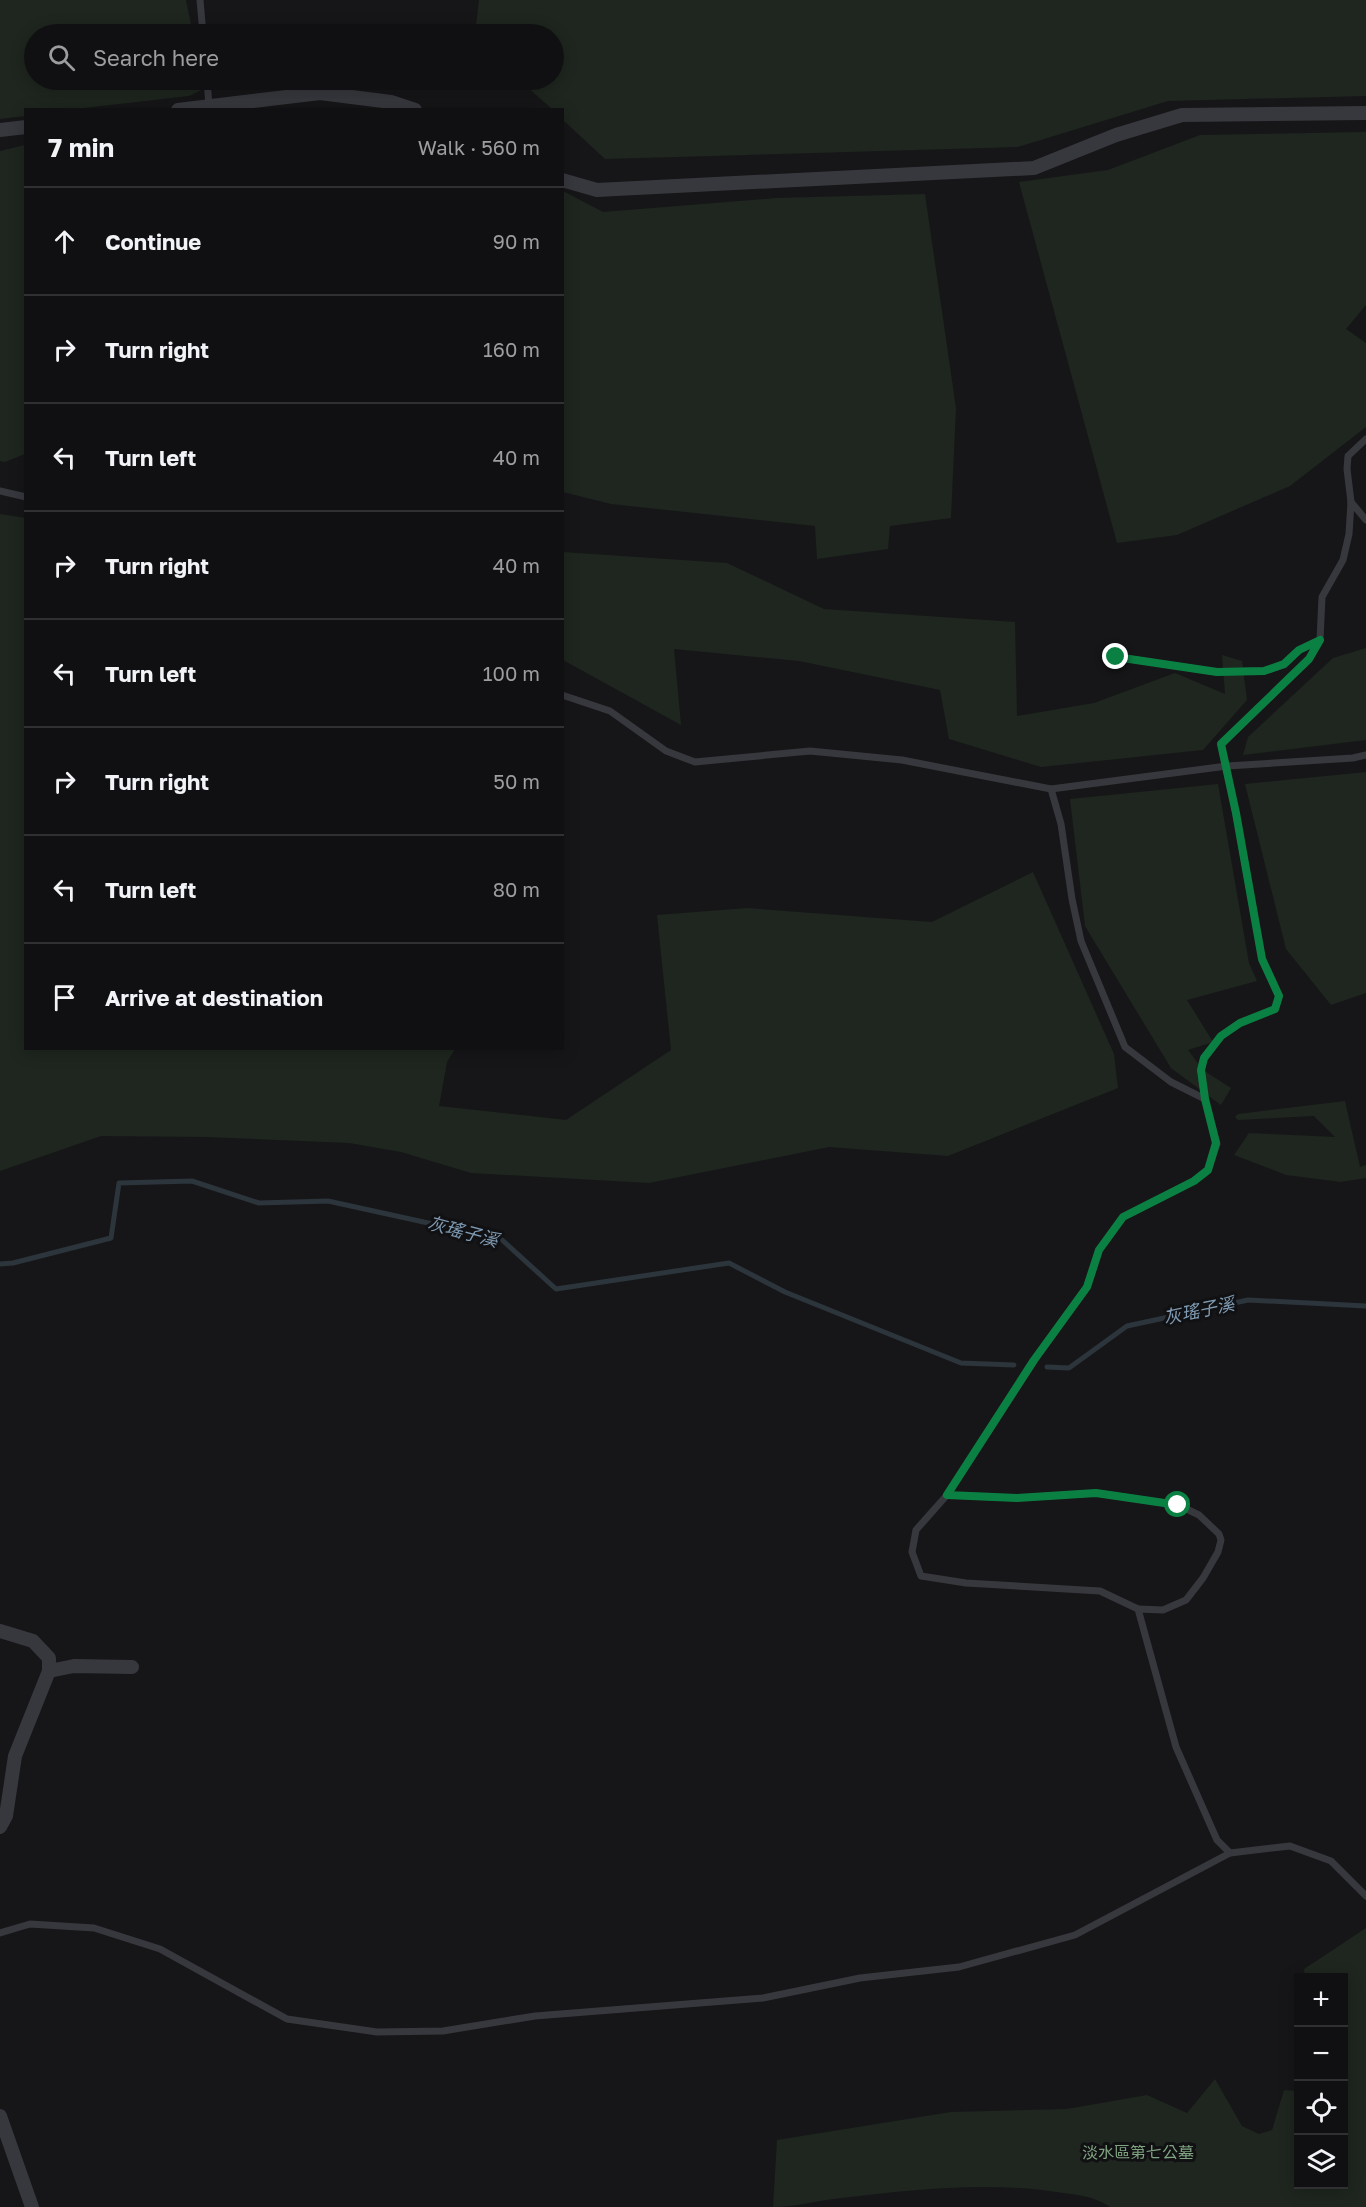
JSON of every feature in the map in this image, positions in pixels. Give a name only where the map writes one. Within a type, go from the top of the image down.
[{"type":"street","points":[[194,108],[320,93],[391,102],[409,108]]},
{"type":"street","points":[[564,181],[597,190],[1034,168],[1116,135],[1182,114],[1366,112]]},
{"type":"street","points":[[0,130],[24,127]]},
{"type":"street","points":[[0,1632],[33,1641],[49,1658],[49,1671],[15,1756],[6,1816],[0,1827]]},
{"type":"street","points":[[49,1671],[74,1666],[132,1668]]},
{"type":"street","points":[[0,2116],[32,2207]]},
{"type":"lane","points":[[200,0],[202,24]]},
{"type":"lane","points":[[208,90],[209,106]]},
{"type":"lane","points":[[947,1495],[1017,1498],[1096,1493],[1178,1505],[1199,1515],[1215,1530],[1221,1540],[1218,1552],[1203,1578],[1186,1600],[1163,1610],[1138,1609],[1100,1591],[985,1585],[921,1576],[912,1552],[916,1530],[947,1495],[1034,1360],[1087,1287],[1099,1250],[1123,1217],[1194,1181],[1208,1170],[1216,1143],[1205,1099],[1201,1070],[1204,1058],[1221,1036],[1240,1023],[1275,1009],[1279,996],[1262,959],[1221,744],[1309,659],[1320,640],[1322,597],[1343,560],[1349,534],[1351,502],[1347,470],[1348,456],[1366,439]]},
{"type":"lane","points":[[0,491],[24,497]]},
{"type":"lane","points":[[1351,502],[1366,520]]},
{"type":"lane","points":[[1116,657],[1217,672],[1264,671],[1284,664],[1299,650],[1320,640]]},
{"type":"lane","points":[[564,696],[609,711],[666,751],[695,762],[810,751],[902,760],[1051,789],[1227,766],[1353,759],[1366,755]]},
{"type":"lane","points":[[1051,789],[1061,825],[1081,941],[1125,1047],[1171,1082],[1205,1099]]},
{"type":"lane","points":[[1138,1609],[1176,1748],[1217,1840],[1230,1853]]},
{"type":"lane","points":[[0,1933],[30,1924],[94,1928],[160,1949],[287,2019],[377,2032],[443,2031],[535,2016],[763,1998],[860,1978],[959,1967],[1075,1935],[1230,1853],[1290,1846],[1331,1861],[1366,1896]]},
{"type":"green space","points":[[0,0],[186,0],[191,24],[24,24],[24,90],[201,90],[189,96],[84,108],[24,108],[24,116],[0,119]]},
{"type":"green space","points":[[479,0],[1366,0],[1366,96],[1168,101],[1018,147],[605,159],[564,121],[564,108],[551,108],[530,90],[564,90],[564,24],[476,24]]},
{"type":"green space","points":[[1366,132],[1366,305],[1346,329],[1366,343],[1366,427],[1290,486],[1177,535],[1117,543],[1019,182],[1108,170],[1200,135]]},
{"type":"green space","points":[[24,145],[24,454],[5,462],[0,461],[0,151]]},
{"type":"green space","points":[[564,192],[603,212],[776,198],[925,194],[956,408],[951,518],[890,526],[888,549],[817,559],[815,526],[611,504],[564,492]]},
{"type":"green space","points":[[0,514],[24,518],[24,1050],[454,1050],[447,1062],[439,1106],[566,1120],[671,1050],[657,915],[747,908],[932,922],[1033,872],[1114,1054],[1118,1088],[948,1156],[829,1147],[649,1183],[471,1173],[401,1152],[349,1143],[206,1137],[101,1136],[0,1171]]},
{"type":"green space","points":[[564,552],[727,563],[824,609],[1015,622],[1017,716],[1094,703],[1175,673],[1225,694],[1222,655],[1242,661],[1247,700],[1203,750],[1041,767],[949,739],[940,690],[799,661],[674,649],[681,725],[564,661]]},
{"type":"green space","points":[[1366,648],[1366,740],[1243,755],[1248,737],[1333,658]]},
{"type":"green space","points":[[1366,772],[1366,993],[1331,1005],[1286,949],[1245,784]]},
{"type":"green space","points":[[1218,784],[1249,963],[1257,981],[1187,1000],[1213,1042],[1188,1050],[1203,1070],[1231,1088],[1221,1105],[1171,1068],[1085,926],[1070,799]]},
{"type":"green space","points":[[1345,1101],[1360,1167],[1366,1165],[1366,1178],[1341,1182],[1286,1175],[1234,1155],[1249,1133],[1335,1137],[1314,1116],[1238,1120],[1235,1117],[1238,1114]]},
{"type":"green space","name":"淡水區第七公墓","points":[[1366,1928],[1366,2207],[1110,2207],[1093,2199],[1076,2195],[1036,2189],[980,2187],[897,2192],[773,2207],[777,2140],[951,2112],[1067,2109],[1147,2095],[1187,2113],[1215,2079],[1242,2126],[1259,2134],[1272,2130],[1284,2090],[1294,2091],[1294,2189],[1348,2189],[1348,1973],[1304,1973],[1304,1969]]},
{"type":"waterway","name":"灰瑤子溪","points":[[0,1264],[13,1263],[111,1238],[119,1183],[192,1181],[259,1203],[328,1201],[501,1239],[556,1289],[729,1263],[785,1292],[961,1363],[1014,1365]]},
{"type":"waterway","name":"灰瑤子溪","points":[[1047,1367],[1069,1368],[1127,1326],[1248,1300],[1366,1306]]},
{"type":"route","points":[[1116,657],[1217,672],[1264,671],[1284,664],[1299,650],[1320,640],[1309,659],[1221,744],[1236,813],[1262,959],[1279,996],[1275,1009],[1240,1023],[1221,1036],[1204,1058],[1201,1070],[1205,1099],[1216,1143],[1208,1170],[1194,1181],[1123,1217],[1099,1250],[1087,1287],[1034,1360],[947,1495],[1017,1498],[1096,1493],[1178,1505]]}]
